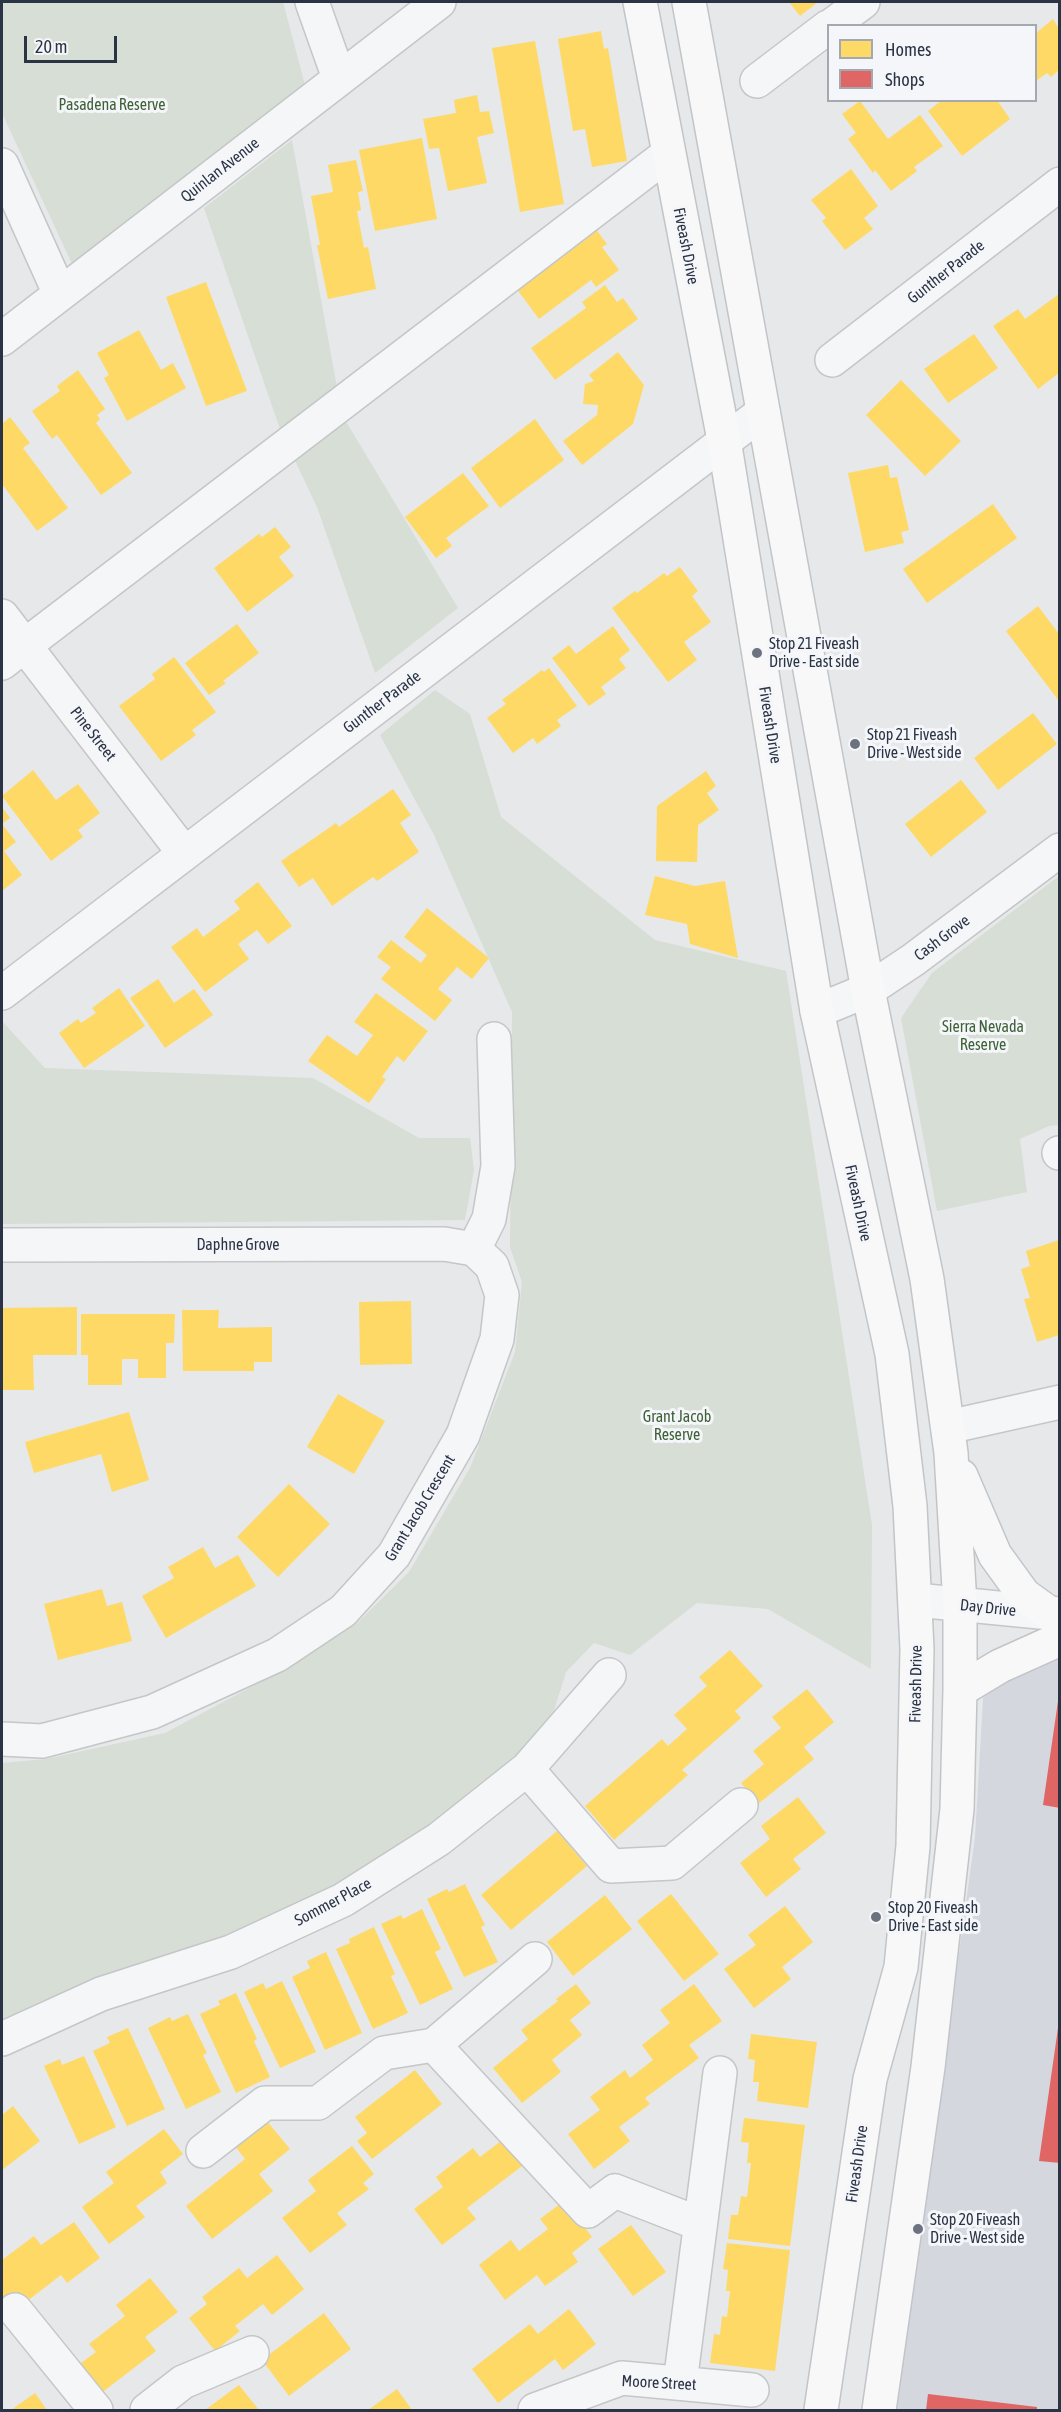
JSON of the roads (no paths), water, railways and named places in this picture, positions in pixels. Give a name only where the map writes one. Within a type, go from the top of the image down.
[{"type":"main road","name":"Fiveash Drive","points":[[639,2],[724,440],[817,1011],[891,1354],[909,1496],[918,1662],[913,1846],[901,1967],[870,2079],[821,2410]]},
{"type":"main road","points":[[689,2],[868,990],[927,1279],[950,1440],[960,1605],[957,1809],[928,2067],[879,2410]]},
{"type":"main road","points":[[950,1440],[995,1555],[1023,1595],[1056,1622],[1008,1662],[960,1690]]},
{"type":"street","points":[[312,2],[339,78]]},
{"type":"street","name":"Quinlan Avenue","points":[[2,339],[439,2]]},
{"type":"street","points":[[833,24],[862,2]]},
{"type":"street","points":[[757,81],[827,28]]},
{"type":"street","points":[[13,654],[668,154]]},
{"type":"street","points":[[2,165],[60,294]]},
{"type":"street","name":"Gunther Parade","points":[[832,360],[1059,184]]},
{"type":"street","name":"Gunther Parade","points":[[2,993],[762,412]]},
{"type":"street","name":"Pine Street","points":[[2,616],[13,654],[184,853]]},
{"type":"street","name":"Cash Grove","points":[[817,1011],[868,990],[913,960],[1059,850]]},
{"type":"street","points":[[474,1249],[489,1219],[498,1166],[494,1039]]},
{"type":"street","name":"Daphne Grove","points":[[2,1245],[444,1244],[474,1249]]},
{"type":"street","name":"Grant Jacob Crescent","points":[[2,1739],[42,1741],[152,1712],[277,1655],[343,1611],[394,1555],[463,1435],[496,1339],[502,1295],[492,1266],[474,1249]]},
{"type":"street","points":[[950,1440],[1059,1402]]},
{"type":"street","name":"Day Drive","points":[[916,1600],[960,1605],[1056,1622]]},
{"type":"street","name":"Sommer Place","points":[[2,2039],[101,1994],[231,1952],[343,1900],[439,1839],[527,1769],[609,1675]]},
{"type":"street","points":[[527,1769],[611,1866],[672,1863],[741,1805]]},
{"type":"street","points":[[203,2151],[265,2103],[318,2103],[384,2053],[434,2045],[535,1959]]},
{"type":"street","points":[[434,2045],[588,2211],[615,2191],[700,2224]]},
{"type":"street","points":[[680,2383],[720,2073]]},
{"type":"street","points":[[15,2310],[96,2410]]},
{"type":"street","points":[[147,2410],[183,2382],[252,2353]]},
{"type":"street","name":"Moore Street","points":[[535,2410],[622,2378],[752,2390]]},
{"type":"place","name":"Stop 21 Fiveash Drive - East side","points":[[757,653]]},
{"type":"place","name":"Stop 21 Fiveash Drive - West side","points":[[855,744]]},
{"type":"place","name":"Stop 20 Fiveash Drive - East side","points":[[876,1917]]},
{"type":"place","name":"Stop 20 Fiveash Drive - West side","points":[[918,2229]]},
{"type":"park label","name":"Pasadena Reserve","points":[[112,105]]},
{"type":"park label","name":"Sierra Nevada Reserve","points":[[983,1036]]},
{"type":"park label","name":"Grant Jacob Reserve","points":[[677,1426]]}]
